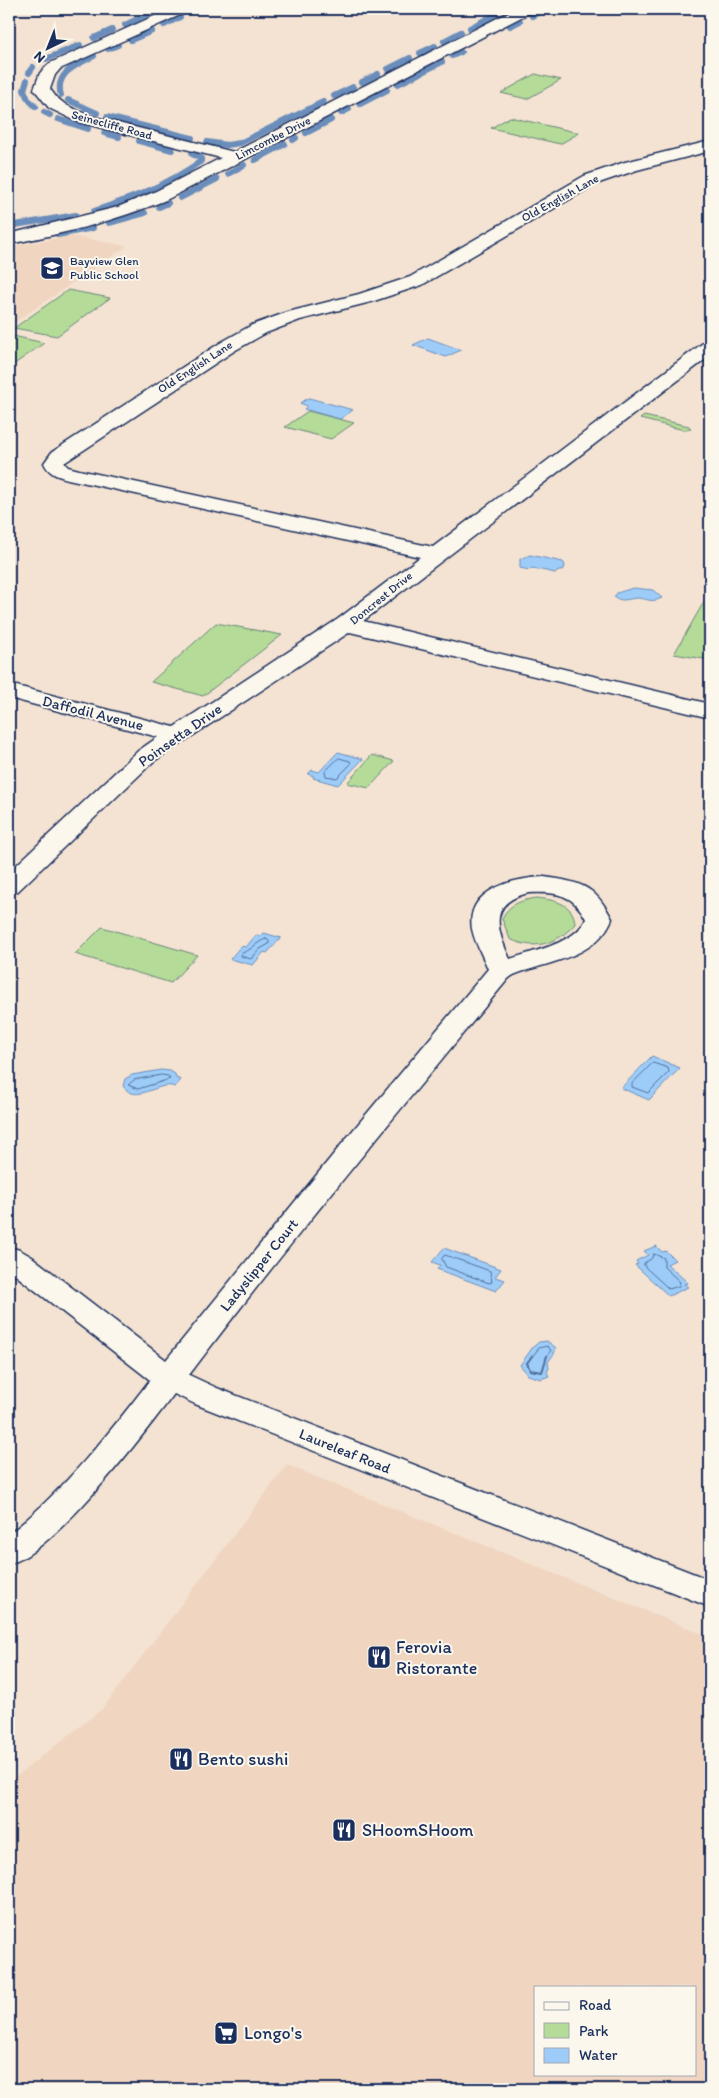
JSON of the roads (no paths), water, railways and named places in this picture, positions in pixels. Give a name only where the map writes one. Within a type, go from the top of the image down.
[{"type":"street","name":"Seinecliffe Road","points":[[182,9],[55,66],[48,73],[42,89],[47,98],[55,105],[66,112],[84,119],[236,157]]},
{"type":"street","name":"Limcombe Drive","points":[[9,239],[124,211],[160,196],[526,9]]},
{"type":"street","name":"Old English Lane","points":[[435,554],[75,475],[61,471],[54,463],[59,456],[219,352],[259,329],[294,316],[369,297],[416,281],[590,180],[618,169],[710,146]]},
{"type":"street","name":"Doncrest Drive","points":[[346,624],[435,554],[602,430],[710,346]]},
{"type":"street","name":"Doncrest Drive","points":[[346,624],[710,711]]},
{"type":"street","name":"Poinsetta Drive","points":[[9,886],[146,756],[346,624]]},
{"type":"street","name":"Daffodil Avenue","points":[[9,691],[177,735]]},
{"type":"street","name":"Ladyslipper Court","points":[[9,1552],[41,1527],[87,1478],[170,1379],[209,1326],[375,1122],[502,970]]},
{"type":"street","name":"Laureleaf Road","points":[[9,1257],[21,1264],[170,1379],[206,1396],[710,1594]]},
{"type":"water","points":[[428,338],[461,350],[446,357],[413,345]]},
{"type":"water","points":[[309,398],[353,410],[340,419],[304,409],[307,406],[300,403]]},
{"type":"water","points":[[530,555],[563,562],[565,565],[564,569],[555,573],[532,568],[529,570],[520,568],[520,559]]},
{"type":"water","points":[[633,588],[653,590],[662,598],[653,600],[638,598],[623,600],[614,597],[617,593]]},
{"type":"water","points":[[338,752],[363,759],[338,785],[313,778],[314,776],[308,774],[312,770],[319,772]]},
{"type":"water","points":[[264,933],[281,938],[267,953],[264,952],[253,965],[230,959],[241,946],[246,947],[256,935],[261,936]]},
{"type":"water","points":[[652,1056],[680,1068],[649,1100],[621,1088]]},
{"type":"water","points":[[161,1070],[170,1071],[175,1074],[176,1078],[181,1080],[175,1087],[161,1087],[134,1094],[123,1086],[125,1079],[132,1075]]},
{"type":"water","points":[[656,1246],[662,1252],[666,1251],[675,1260],[667,1264],[688,1283],[684,1284],[688,1287],[669,1296],[635,1265],[638,1264],[636,1261],[648,1255],[644,1251]]},
{"type":"water","points":[[444,1248],[501,1269],[495,1277],[505,1280],[496,1291],[437,1269],[440,1265],[432,1262]]},
{"type":"water","points":[[547,1341],[556,1348],[548,1362],[549,1368],[547,1372],[549,1376],[541,1379],[528,1375],[520,1365],[539,1342]]},
{"type":"waterway","points":[[158,11],[162,9]]},
{"type":"waterway","points":[[193,11],[198,9]]},
{"type":"waterway","points":[[532,16],[545,9]]},
{"type":"waterway","points":[[125,25],[148,14]]},
{"type":"waterway","points":[[470,28],[496,14]]},
{"type":"waterway","points":[[164,25],[180,17]]},
{"type":"waterway","points":[[510,26],[520,21]]},
{"type":"waterway","points":[[94,38],[112,30]]},
{"type":"waterway","points":[[131,40],[152,31]]},
{"type":"waterway","points":[[444,41],[461,32]]},
{"type":"waterway","points":[[46,59],[80,45]]},
{"type":"waterway","points":[[108,49],[118,45]]},
{"type":"waterway","points":[[420,53],[435,46]]},
{"type":"waterway","points":[[452,56],[461,52]]},
{"type":"waterway","points":[[61,95],[60,87],[64,75],[75,66],[94,56]]},
{"type":"waterway","points":[[388,69],[410,58]]},
{"type":"waterway","points":[[398,84],[442,62]]},
{"type":"waterway","points":[[29,73],[33,67]]},
{"type":"waterway","points":[[362,82],[378,74]]},
{"type":"waterway","points":[[27,80],[24,90],[27,97]]},
{"type":"waterway","points":[[334,96],[353,87]]},
{"type":"waterway","points":[[360,104],[387,90]]},
{"type":"waterway","points":[[68,100],[97,113]]},
{"type":"waterway","points":[[30,101],[36,107]]},
{"type":"waterway","points":[[207,142],[227,145],[240,143],[323,102]]},
{"type":"waterway","points":[[341,113],[349,109]]},
{"type":"waterway","points":[[44,112],[50,115]]},
{"type":"waterway","points":[[107,117],[192,138]]},
{"type":"waterway","points":[[58,119],[88,129]]},
{"type":"waterway","points":[[306,133],[331,120]]},
{"type":"waterway","points":[[104,133],[119,137]]},
{"type":"waterway","points":[[139,141],[172,150]]},
{"type":"waterway","points":[[255,160],[285,144]]},
{"type":"waterway","points":[[94,211],[136,196],[176,177],[201,161],[201,158],[192,154]]},
{"type":"waterway","points":[[228,174],[244,165]]},
{"type":"waterway","points":[[180,198],[217,179]]},
{"type":"waterway","points":[[159,207],[168,203]]},
{"type":"waterway","points":[[109,223],[145,213]]},
{"type":"waterway","points":[[9,226],[76,215]]},
{"type":"waterway","points":[[58,235],[93,228]]},
{"type":"place","name":"Bayview Glen Public School","points":[[52,268]]},
{"type":"place","name":"Ferovia Ristorante","points":[[379,1657]]},
{"type":"place","name":"Bento sushi","points":[[181,1759]]},
{"type":"place","name":"SHoomSHoom","points":[[344,1830]]},
{"type":"place","name":"Longo's","points":[[226,2033]]}]
